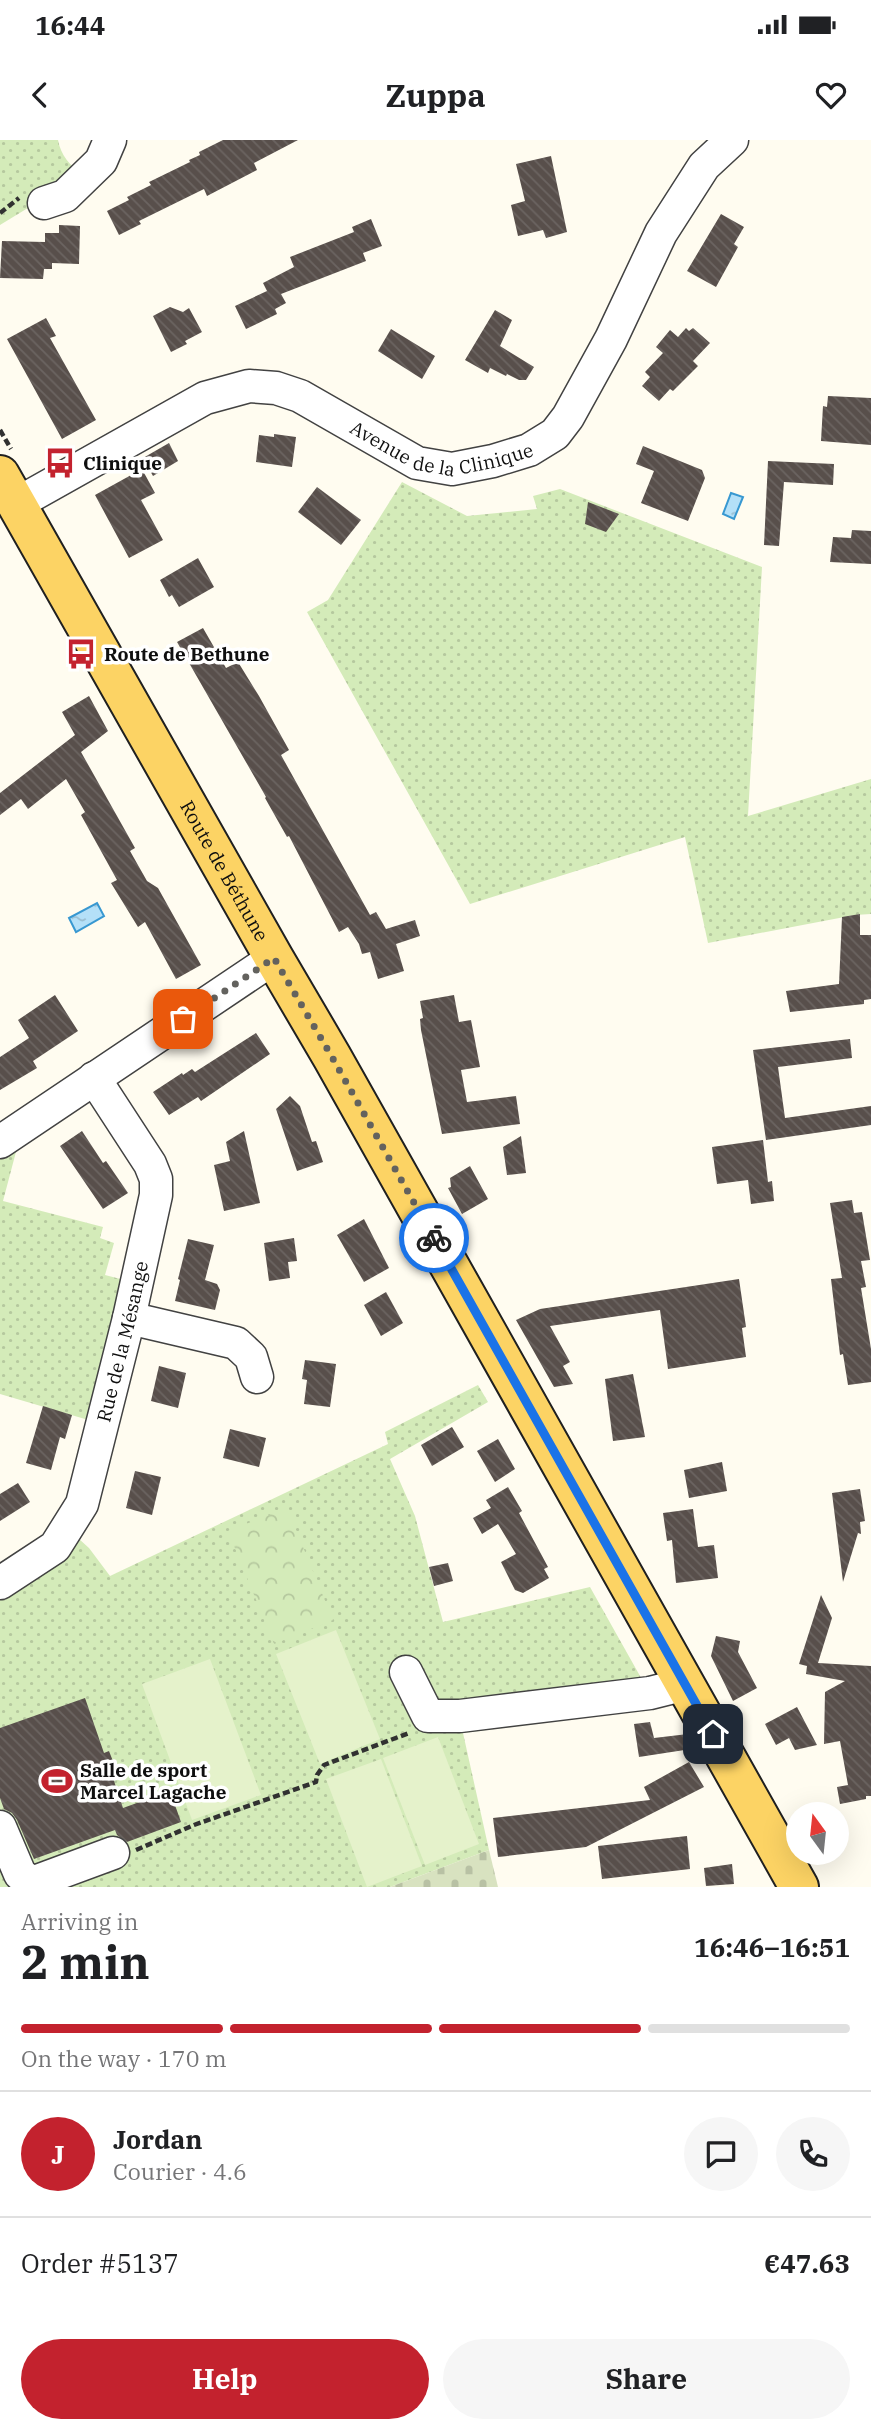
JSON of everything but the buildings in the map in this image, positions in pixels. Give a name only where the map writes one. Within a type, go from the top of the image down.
[{"type":"main road","name":"Route de Béthune","points":[[9,489],[799,1887]]},
{"type":"street","points":[[44,203],[65,196],[74,188],[101,161],[110,140]]},
{"type":"street","name":"Avenue de la Clinique","points":[[9,489],[205,398],[250,386],[276,388],[300,396],[417,463],[452,469],[529,450],[555,434],[568,417],[611,340],[661,233],[704,166],[732,140]]},
{"type":"street","points":[[0,1142],[274,958]]},
{"type":"street","name":"Rue de la Mésange","points":[[0,1583],[55,1547],[82,1504],[129,1318],[156,1195],[156,1179],[150,1164],[94,1078]]},
{"type":"street","points":[[129,1318],[236,1342],[251,1357],[257,1377]]},
{"type":"street","points":[[406,1672],[428,1716],[460,1716],[650,1693],[670,1688],[682,1679]]},
{"type":"street","points":[[0,1828],[20,1874],[32,1883],[113,1853]]},
{"type":"path","points":[[113,1853],[128,1853],[194,1825],[316,1782],[324,1765],[411,1732],[428,1716]]},
{"type":"green space","points":[[0,140],[58,140],[67,160],[82,175],[0,225]]},
{"type":"green space","points":[[402,482],[467,516],[537,509],[533,496],[560,489],[762,567],[748,816],[871,779],[871,914],[708,943],[685,837],[470,904],[307,612],[328,600]]},
{"type":"green space","points":[[0,1142],[17,1148],[3,1201],[103,1227],[100,1238],[114,1243],[105,1275],[136,1283],[102,1424],[0,1394]]},
{"type":"green space","points":[[478,1385],[488,1402],[390,1459],[415,1516],[443,1622],[590,1587],[658,1708],[463,1733],[489,1850],[390,1887],[0,1887],[0,1583],[68,1529],[89,1548],[110,1576],[388,1444],[385,1432]]},
{"type":"green space","points":[[287,1508],[333,1620],[274,1644],[228,1531]]},
{"type":"green space","points":[[336,1630],[380,1739],[320,1764],[276,1654]]},
{"type":"green space","points":[[210,1659],[261,1795],[192,1820],[142,1684]]},
{"type":"green space","points":[[438,1737],[479,1844],[425,1865],[383,1758]]},
{"type":"green space","points":[[381,1759],[422,1866],[367,1887],[326,1779]]},
{"type":"green space","points":[[489,1850],[498,1887],[390,1887]]},
{"type":"water","points":[[731,493],[743,497],[734,519],[723,514]]},
{"type":"water","points":[[97,903],[104,916],[76,932],[69,918]]},
{"type":"way so far","points":[[183,1019],[274,958],[434,1238]]},
{"type":"place","name":"Clinique","points":[[60,463]]},
{"type":"place","name":"Route de Bethune","points":[[81,654]]},
{"type":"place","name":"Salle de sport Marcel Lagache","points":[[57,1781]]},
{"type":"route","points":[[434,1238],[713,1734]]}]
